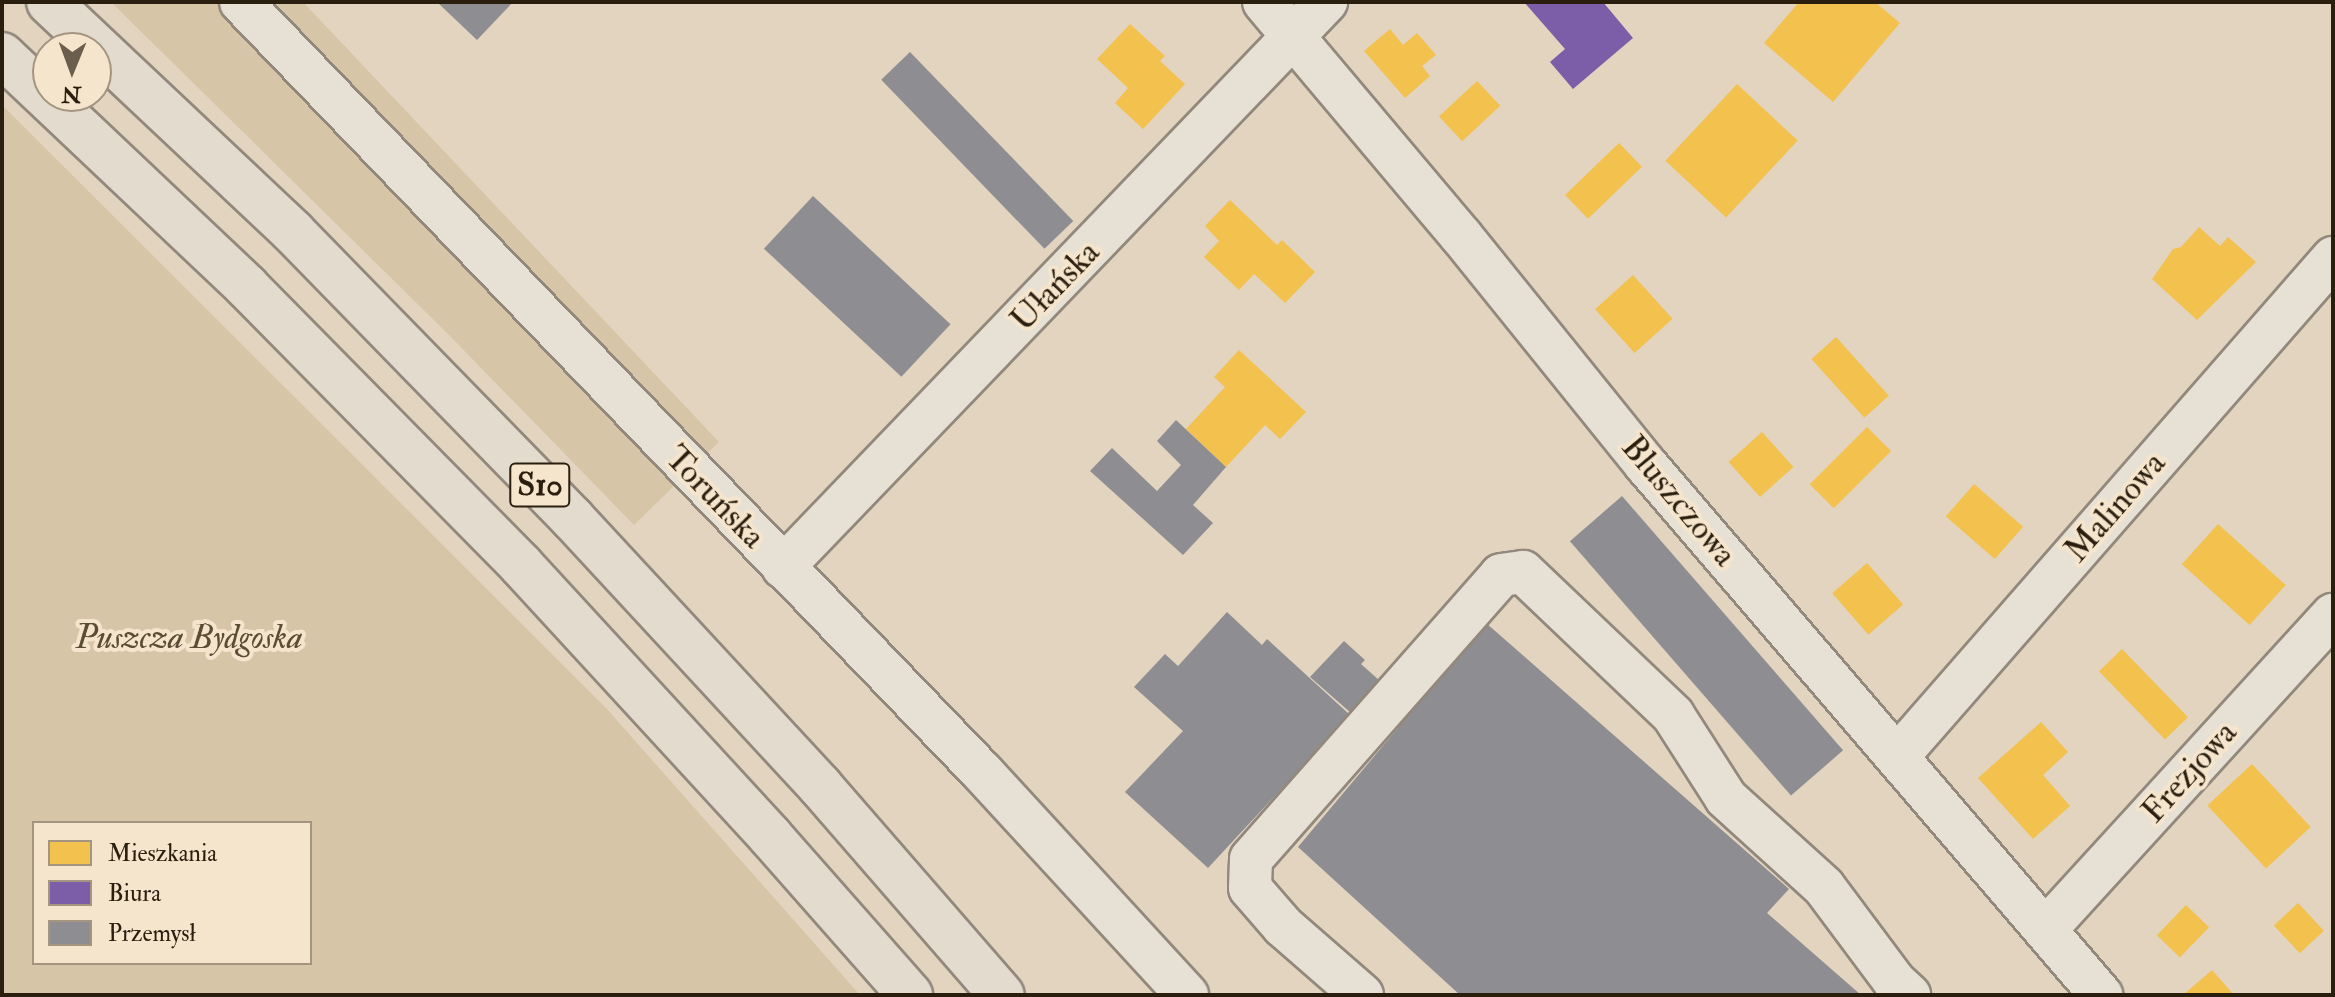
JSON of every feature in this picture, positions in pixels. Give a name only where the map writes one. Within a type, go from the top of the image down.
[{"type":"highway","name":"S10","points":[[49,2],[293,232],[572,518],[820,786],[1002,995]]},
{"type":"highway","name":"S10","points":[[2,55],[247,287],[521,565],[770,836],[910,995]]},
{"type":"street","name":"Toruńska","points":[[241,2],[982,772],[1187,995]]},
{"type":"street","name":"Bluszczowa","points":[[1264,2],[1462,237],[1646,465],[2101,995]]},
{"type":"street","name":"Ułańska","points":[[783,567],[1326,2]]},
{"type":"street","name":"Malinowa","points":[[1897,757],[2333,258]]},
{"type":"street","points":[[1362,995],[1283,926],[1250,888],[1251,859],[1501,575],[1523,572],[1673,715],[1726,798],[1824,887],[1894,981],[1909,995]]},
{"type":"street","name":"Frezjowa","points":[[2045,930],[2333,615]]},
{"type":"green space","points":[[111,2],[303,2],[719,442],[634,525],[449,335]]},
{"type":"green space","name":"Puszcza Bydgoska","points":[[2,105],[606,708],[860,995],[2,995]]},
{"type":"building: Mieszkania","points":[[1799,2],[1875,2],[1900,23],[1833,102],[1764,43]]},
{"type":"building: Mieszkania","points":[[1130,24],[1165,56],[1160,61],[1185,84],[1143,129],[1115,103],[1128,88],[1097,59]]},
{"type":"building: Mieszkania","points":[[1390,29],[1403,45],[1417,33],[1436,55],[1422,66],[1430,76],[1405,98],[1364,51]]},
{"type":"building: Mieszkania","points":[[1477,81],[1500,106],[1462,141],[1439,116]]},
{"type":"building: Mieszkania","points":[[1737,84],[1798,141],[1726,217],[1665,161]]},
{"type":"building: Mieszkania","points":[[1619,143],[1642,167],[1588,219],[1565,195]]},
{"type":"building: Mieszkania","points":[[1230,200],[1277,245],[1282,240],[1315,272],[1285,303],[1254,274],[1239,290],[1204,257],[1219,241],[1205,226]]},
{"type":"building: Mieszkania","points":[[2199,227],[2220,246],[2228,237],[2256,262],[2197,320],[2152,279],[2173,249],[2181,247]]},
{"type":"building: Mieszkania","points":[[1633,275],[1672,319],[1635,353],[1595,309]]},
{"type":"building: Mieszkania","points":[[1836,337],[1889,396],[1864,418],[1811,359]]},
{"type":"building: Mieszkania","points":[[1239,350],[1306,412],[1280,439],[1265,425],[1226,467],[1186,429],[1225,387],[1214,377]]},
{"type":"building: Mieszkania","points":[[1867,427],[1891,451],[1834,508],[1810,484]]},
{"type":"building: Mieszkania","points":[[1762,432],[1793,467],[1760,497],[1729,462]]},
{"type":"building: Mieszkania","points":[[1974,484],[2023,527],[1995,559],[1946,516]]},
{"type":"building: Mieszkania","points":[[2218,524],[2286,585],[2249,625],[2182,564]]},
{"type":"building: Mieszkania","points":[[1867,563],[1903,605],[1868,635],[1832,593]]},
{"type":"building: Mieszkania","points":[[2122,649],[2188,717],[2165,740],[2099,671]]},
{"type":"building: Mieszkania","points":[[2041,722],[2068,752],[2043,775],[2070,806],[2033,839],[1978,778]]},
{"type":"building: Mieszkania","points":[[2252,764],[2311,827],[2266,868],[2207,806]]},
{"type":"building: Mieszkania","points":[[2298,903],[2324,931],[2300,953],[2274,926]]},
{"type":"building: Mieszkania","points":[[2186,905],[2209,927],[2180,957],[2157,935]]},
{"type":"building: Mieszkania","points":[[2212,970],[2234,995],[2183,995]]},
{"type":"building: Biura","points":[[1524,2],[1603,2],[1633,38],[1573,89],[1550,62],[1565,49]]},
{"type":"building: Przemysł","points":[[437,2],[513,2],[477,40]]},
{"type":"building: Przemysł","points":[[910,52],[1073,221],[1044,249],[881,80]]},
{"type":"building: Przemysł","points":[[813,196],[950,324],[901,377],[764,249]]},
{"type":"building: Przemysł","points":[[1176,420],[1226,467],[1193,505],[1213,523],[1183,555],[1090,471],[1112,448],[1157,491],[1181,465],[1157,441]]},
{"type":"building: Przemysł","points":[[1622,496],[1843,750],[1791,796],[1570,541]]},
{"type":"building: Przemysł","points":[[1227,612],[1262,645],[1267,639],[1350,715],[1208,868],[1125,792],[1183,731],[1134,687],[1165,654],[1178,666]]},
{"type":"building: Przemysł","points":[[1486,623],[1789,889],[1767,913],[1861,995],[1460,995],[1298,847]]},
{"type":"building: Przemysł","points":[[1344,641],[1365,660],[1361,664],[1380,681],[1351,713],[1310,677]]}]
